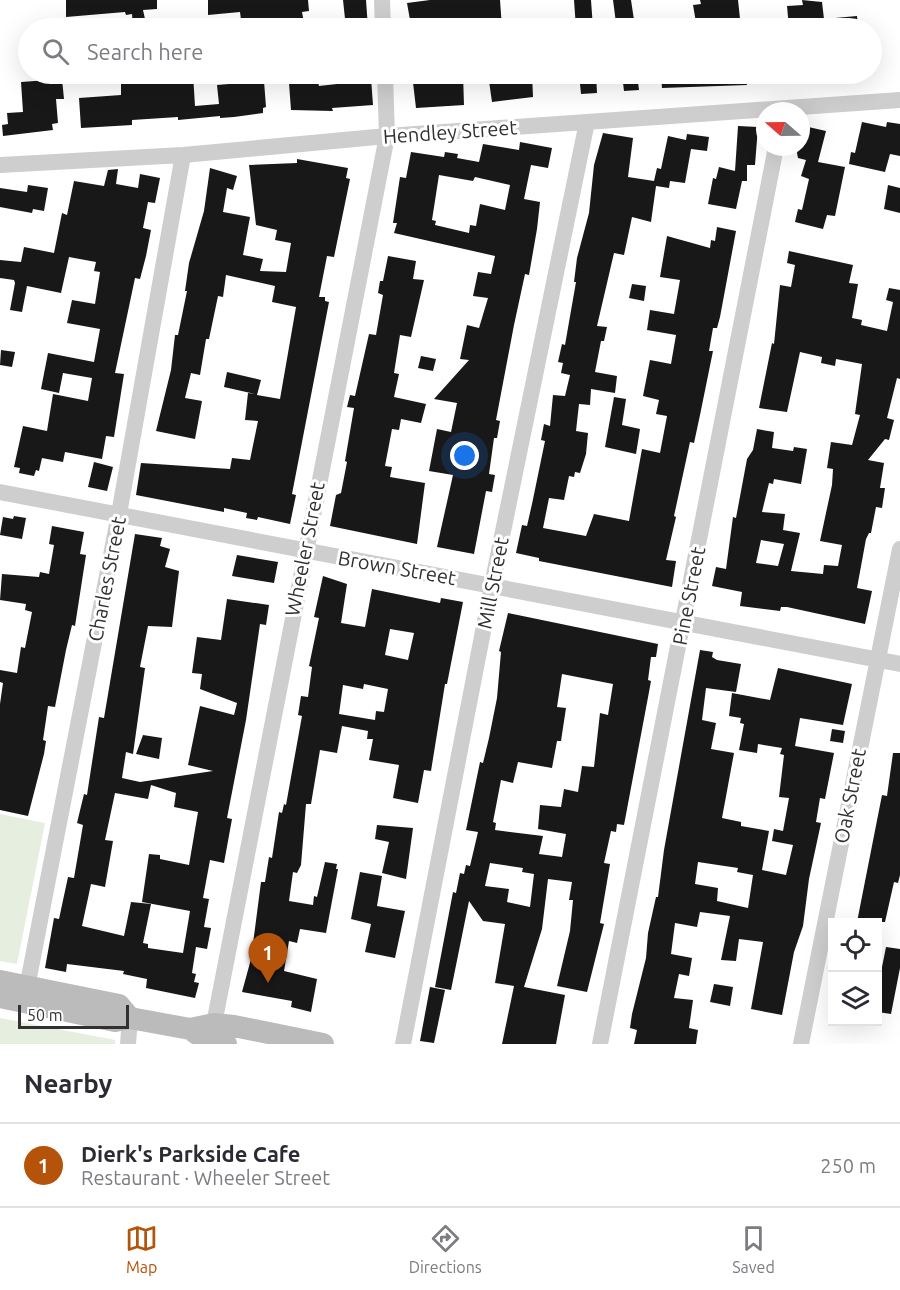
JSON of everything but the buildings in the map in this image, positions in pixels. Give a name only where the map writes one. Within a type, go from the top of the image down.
[{"type":"main road","points":[[0,981],[26,994]]},
{"type":"main road","points":[[0,998],[26,994],[119,1005],[130,1018],[190,1029],[214,1024],[323,1044]]},
{"type":"main road","points":[[190,1029],[203,1038],[226,1044]]},
{"type":"street","points":[[382,0],[383,18]]},
{"type":"street","name":"Wheeler Street","points":[[214,1024],[304,551],[387,136],[385,84]]},
{"type":"street","name":"Hendley Street","points":[[810,107],[900,100]]},
{"type":"street","name":"Hendley Street","points":[[0,165],[183,155],[387,136],[756,111]]},
{"type":"street","name":"Mill Street","points":[[403,1044],[492,585],[587,122]]},
{"type":"street","name":"Charles Street","points":[[26,994],[119,514],[183,155]]},
{"type":"street","name":"Pine Street","points":[[600,1044],[685,621],[774,156]]},
{"type":"street","name":"Brown Street","points":[[0,492],[685,621],[900,664]]},
{"type":"street","name":"Oak Street","points":[[801,1044],[900,549]]},
{"type":"street","points":[[128,1044],[130,1018]]},
{"type":"green space","points":[[0,814],[45,823],[17,964],[0,961]]},
{"type":"green space","points":[[0,1018],[115,1040],[115,1044],[0,1044]]},
{"type":"place","name":"Dierk's Parkside Cafe","points":[[268,983]]}]
